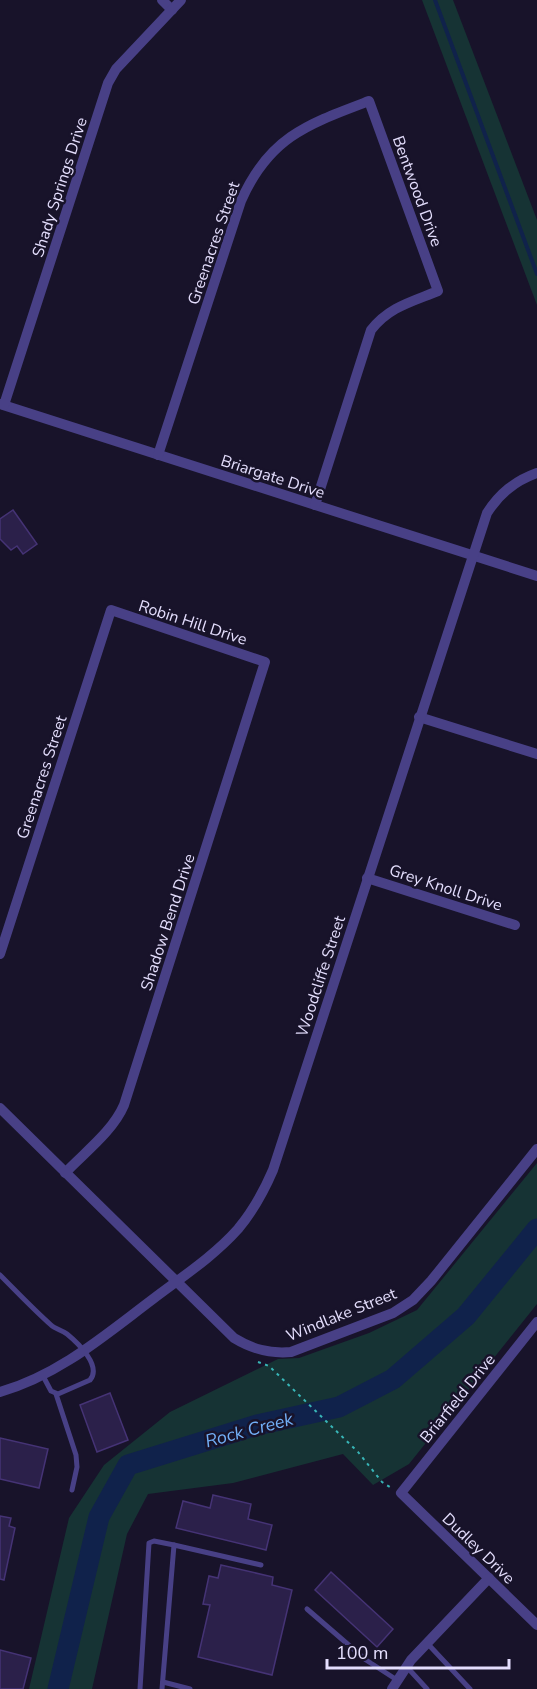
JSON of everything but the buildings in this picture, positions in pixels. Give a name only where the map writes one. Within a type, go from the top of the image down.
[{"type":"street","points":[[162,0],[172,10]]},
{"type":"street","name":"Shady Springs Drive","points":[[2,404],[108,82],[116,69],[181,0]]},
{"type":"street","name":"Bentwood Drive","points":[[315,505],[371,330],[393,309],[438,291],[369,101]]},
{"type":"street","name":"Greenacres Street","points":[[158,455],[241,201],[255,172],[275,149],[298,131],[318,120],[369,101]]},
{"type":"street","name":"Briargate Drive","points":[[2,404],[537,576]]},
{"type":"street","name":"Woodcliffe Street","points":[[0,1392],[60,1367],[212,1254],[237,1230],[266,1186],[486,513],[507,488],[537,472]]},
{"type":"street","name":"Greenacres Street","points":[[0,954],[111,610]]},
{"type":"street","name":"Robin Hill Drive","points":[[111,610],[265,662]]},
{"type":"street","name":"Shadow Bend Drive","points":[[65,1173],[120,1115],[124,1105],[265,662]]},
{"type":"street","points":[[419,717],[537,754]]},
{"type":"street","name":"Grey Knoll Drive","points":[[367,878],[515,925]]},
{"type":"street","name":"Windlake Street","points":[[0,1108],[234,1338],[246,1345],[268,1352],[291,1352],[393,1313],[413,1300],[431,1281],[537,1149]]},
{"type":"street","name":"Briarfield Drive","points":[[400,1493],[537,1322]]},
{"type":"street","name":"Dudley Drive","points":[[400,1493],[537,1624]]},
{"type":"street","points":[[394,1684],[406,1666],[489,1578]]},
{"type":"lane","points":[[0,1275],[53,1327],[65,1332],[84,1351],[93,1370],[92,1379],[56,1394],[51,1391],[43,1376]]},
{"type":"lane","points":[[56,1394],[76,1455],[77,1467],[72,1490]]},
{"type":"lane","points":[[140,1689],[149,1543],[154,1541],[261,1565]]},
{"type":"lane","points":[[174,1545],[162,1686],[190,1689]]},
{"type":"lane","points":[[307,1609],[394,1684]]},
{"type":"lane","points":[[427,1643],[470,1689]]},
{"type":"lane","points":[[406,1666],[427,1689]]},
{"type":"path","points":[[277,1374],[358,1452],[382,1482],[400,1493]]},
{"type":"green space","points":[[422,0],[453,0],[537,220],[537,305]]},
{"type":"green space","points":[[537,1163],[537,1304],[409,1464],[373,1485],[343,1454],[233,1483],[148,1494],[127,1534],[92,1689],[29,1689],[69,1518],[104,1465],[170,1412],[278,1359],[299,1358],[369,1333],[417,1310]]},
{"type":"waterway","points":[[435,0],[537,274]]},
{"type":"waterway","name":"Rock Creek","points":[[58,1689],[99,1517],[128,1465],[257,1425],[339,1407],[393,1379],[466,1316],[537,1229]]}]
